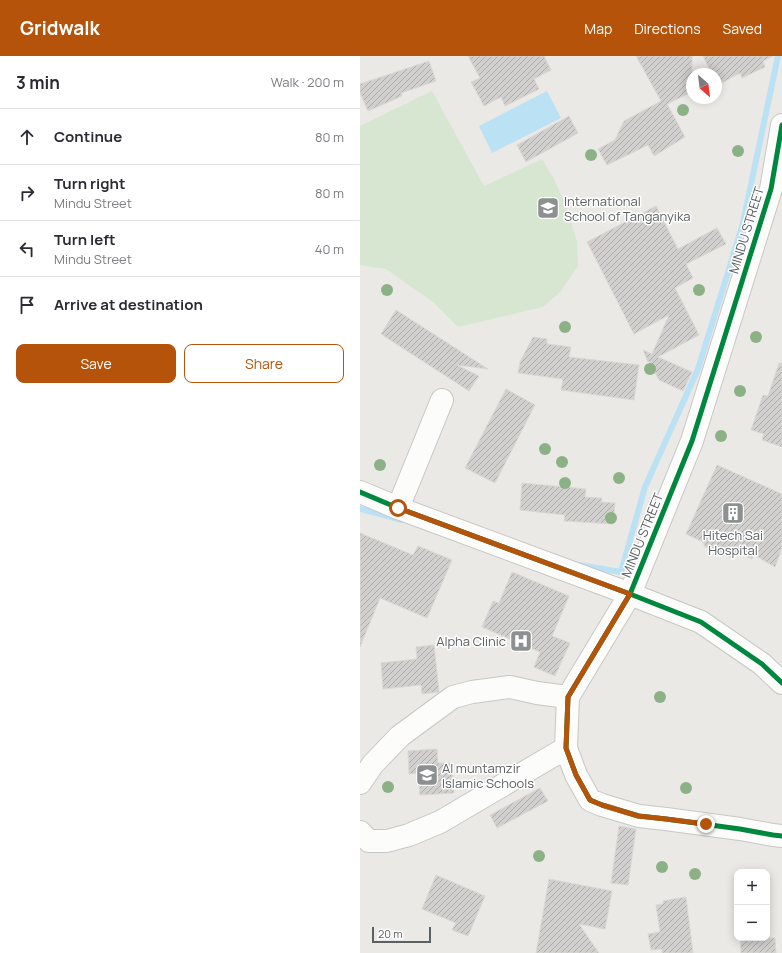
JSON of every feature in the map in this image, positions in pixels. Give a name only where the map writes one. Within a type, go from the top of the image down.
[{"type":"street","name":"MINDU STREET","points":[[782,125],[771,189],[692,441],[630,594],[568,697],[566,748],[576,775],[590,800],[602,805],[638,816],[782,836]]},
{"type":"street","points":[[398,508],[442,400]]},
{"type":"street","points":[[360,492],[398,508],[630,594],[701,622],[762,664],[782,683]]},
{"type":"street","points":[[360,783],[373,764],[400,736],[453,697],[472,692],[510,687],[537,693],[568,697]]},
{"type":"street","points":[[360,832],[369,841],[387,841],[409,835],[440,822],[566,748]]},
{"type":"green space","points":[[432,91],[484,186],[542,159],[554,179],[566,206],[577,241],[578,266],[561,291],[543,307],[458,327],[433,302],[386,269],[360,265],[360,126]]},
{"type":"water","points":[[547,91],[561,118],[492,153],[479,126]]},
{"type":"building","points":[[468,56],[544,56],[551,70],[534,79],[539,89],[505,106],[501,97],[484,106],[471,82],[480,78]]},
{"type":"building","points":[[636,56],[692,56],[692,68],[686,68],[686,95],[667,104],[685,137],[654,156],[648,145],[607,165],[598,149],[615,140],[624,121],[661,101]]},
{"type":"building","points":[[703,56],[773,56],[763,61],[765,67],[742,78],[740,73],[722,83],[722,68],[709,68]]},
{"type":"building","points":[[429,61],[436,81],[401,93],[402,96],[368,111],[360,93],[360,84]]},
{"type":"building","points":[[569,116],[578,133],[526,162],[517,145]]},
{"type":"building","points":[[656,206],[678,249],[717,228],[726,244],[686,264],[693,278],[675,288],[699,335],[658,357],[692,372],[683,391],[659,380],[649,361],[648,362],[643,350],[652,354],[669,315],[634,334],[587,242]]},
{"type":"building","points":[[396,310],[488,369],[457,365],[479,376],[469,391],[381,334]]},
{"type":"building","points":[[533,337],[547,339],[547,344],[571,347],[569,357],[639,365],[634,400],[561,390],[563,379],[518,373],[520,362]]},
{"type":"building","points":[[779,363],[782,363],[782,447],[762,440],[764,434],[751,430],[763,395],[768,396]]},
{"type":"building","points":[[506,389],[535,405],[495,483],[465,468]]},
{"type":"building","name":"Hitech Sai Hospital","points":[[717,465],[782,494],[782,548],[775,567],[754,555],[752,559],[739,553],[732,558],[705,547],[703,542],[686,534]]},
{"type":"building","points":[[522,483],[586,489],[585,497],[602,498],[601,502],[615,503],[613,524],[564,521],[565,515],[520,510]]},
{"type":"building","points":[[360,533],[413,555],[418,546],[452,560],[427,618],[380,598],[360,647]]},
{"type":"building","points":[[512,572],[569,596],[552,636],[570,643],[555,676],[534,667],[540,652],[482,627],[493,601],[499,603]]},
{"type":"building","points":[[434,645],[439,692],[422,694],[421,685],[383,689],[381,663],[417,659],[416,647]]},
{"type":"building","points":[[437,749],[438,763],[452,763],[454,793],[420,795],[418,773],[409,774],[408,751]]},
{"type":"building","points":[[540,788],[548,801],[497,828],[490,815]]},
{"type":"building","points":[[619,826],[636,829],[628,885],[611,883]]},
{"type":"building","points":[[436,875],[485,896],[468,936],[452,930],[456,923],[422,909]]},
{"type":"building","points":[[549,879],[612,891],[605,929],[579,924],[599,953],[536,953]]},
{"type":"building","points":[[686,897],[693,953],[662,953],[662,949],[651,950],[648,934],[660,932],[656,905],[663,904],[663,901]]},
{"type":"building","points":[[770,938],[775,938],[776,953],[741,953],[740,941],[770,941]]},
{"type":"waterway","points":[[579,565],[621,572],[645,487],[698,369],[742,227],[778,56]]},
{"type":"waterway","points":[[360,509],[402,520]]},
{"type":"cycle path","points":[[782,125],[771,189],[692,441],[630,594],[568,697],[566,748],[576,775],[590,800],[602,805],[639,816],[782,836]]},
{"type":"cycle path","points":[[360,492],[398,508],[630,594],[701,622],[762,664],[782,683]]},
{"type":"place","name":"International School of Tanganyika","points":[[548,208]]},
{"type":"place","name":"Hitech Sai Hospital","points":[[733,513]]},
{"type":"place","name":"Alpha Clinic","points":[[521,641]]},
{"type":"place","name":"Al muntamzir Islamic Schools","points":[[427,775]]},
{"type":"route","points":[[398,508],[630,594],[568,697],[566,748],[576,775],[590,800],[638,816],[706,824]]}]
